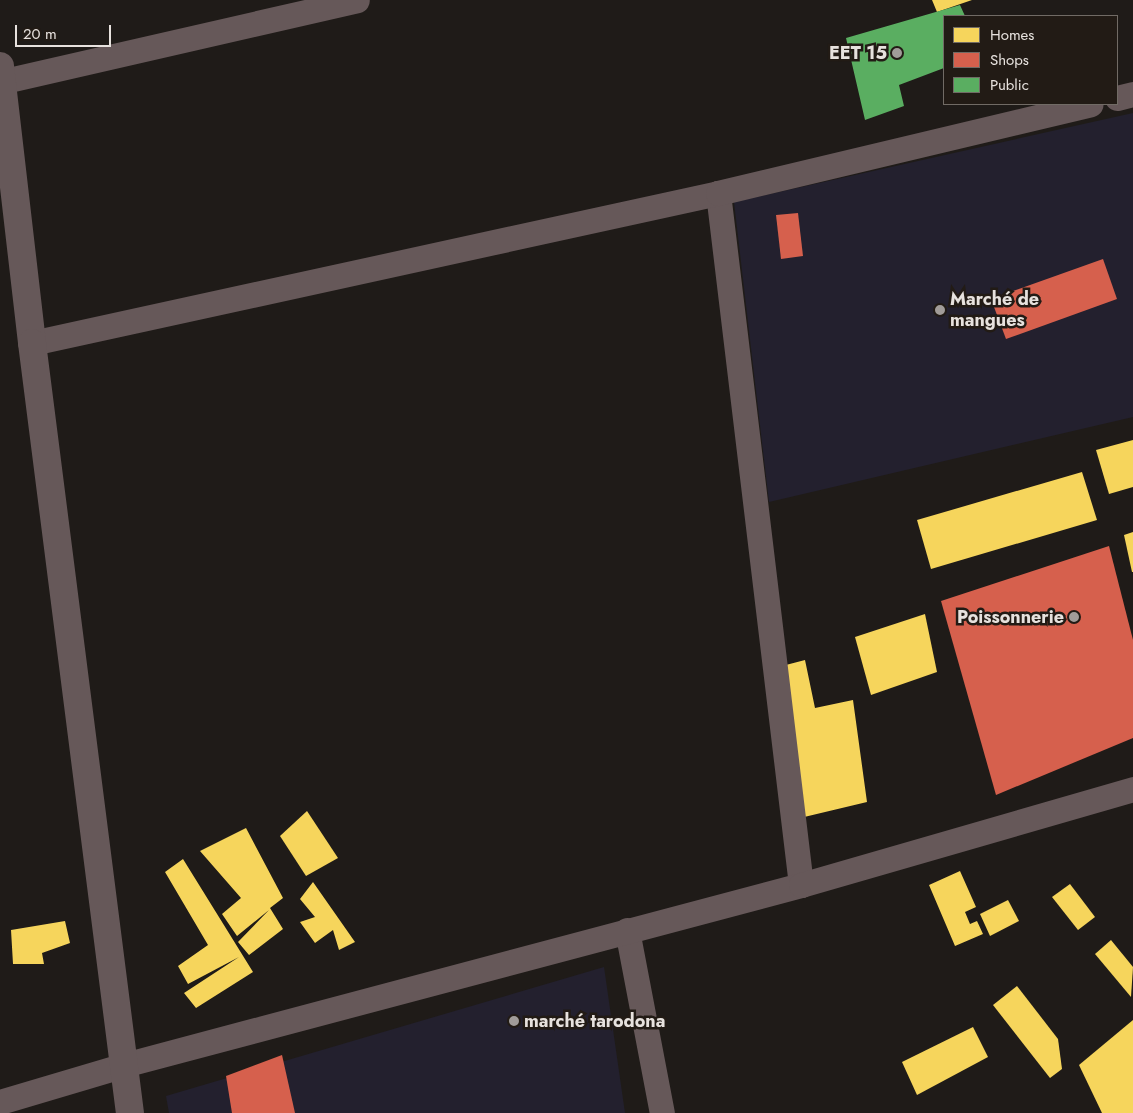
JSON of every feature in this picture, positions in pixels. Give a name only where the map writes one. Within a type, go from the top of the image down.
[{"type":"street","points":[[130,1113],[32,343],[1,77],[357,0]]},
{"type":"street","points":[[1118,98],[1133,94]]},
{"type":"street","points":[[32,343],[718,193],[1087,105]]},
{"type":"street","points":[[718,193],[802,885]]},
{"type":"street","points":[[0,1102],[124,1065],[802,885],[1133,789]]},
{"type":"street","points":[[627,930],[662,1113]]},
{"type":"shaded area","name":"Marché de mangues","points":[[1133,113],[1133,417],[769,502],[734,202]]},
{"type":"shaded area","name":"marché tarodona","points":[[604,967],[625,1113],[169,1113],[166,1096]]},
{"type":"building: Homes","points":[[932,0],[972,0],[937,12]]},
{"type":"building: Homes","points":[[1133,440],[1133,487],[1109,494],[1096,450]]},
{"type":"building: Homes","points":[[1082,472],[1097,520],[931,569],[917,520]]},
{"type":"building: Homes","points":[[1133,532],[1133,572],[1132,572],[1124,535]]},
{"type":"building: Homes","points":[[925,614],[937,672],[871,695],[855,637]]},
{"type":"building: Homes","points":[[805,660],[815,708],[853,700],[867,802],[800,818],[782,666]]},
{"type":"building: Homes","points":[[307,811],[338,858],[306,876],[280,836]]},
{"type":"building: Homes","points":[[246,828],[283,898],[270,908],[283,929],[249,955],[238,942],[269,910],[237,936],[222,914],[241,898],[200,851]]},
{"type":"building: Homes","points":[[183,859],[253,972],[196,1008],[184,993],[239,957],[188,984],[178,966],[208,945],[165,872]]},
{"type":"building: Homes","points":[[960,871],[976,907],[965,912],[970,924],[977,921],[983,934],[955,946],[929,885]]},
{"type":"building: Homes","points":[[313,882],[355,942],[339,950],[333,930],[315,943],[300,922],[315,917],[300,899]]},
{"type":"building: Homes","points":[[1070,884],[1095,917],[1078,930],[1052,897]]},
{"type":"building: Homes","points":[[1008,900],[1019,921],[990,936],[980,914]]},
{"type":"building: Homes","points":[[65,921],[70,943],[42,953],[44,964],[13,964],[11,930]]},
{"type":"building: Homes","points":[[1111,940],[1133,967],[1131,997],[1095,954]]},
{"type":"building: Homes","points":[[1017,986],[1058,1039],[1062,1069],[1050,1078],[993,1005]]},
{"type":"building: Homes","points":[[1133,1020],[1133,1113],[1102,1113],[1079,1065]]},
{"type":"building: Homes","points":[[973,1027],[988,1057],[917,1095],[902,1062]]},
{"type":"building: Shops","points":[[798,213],[803,256],[781,259],[776,215]]},
{"type":"building: Shops","points":[[1103,259],[1117,299],[1006,339],[991,299]]},
{"type":"building: Shops","points":[[1109,546],[1133,640],[1133,738],[996,795],[941,601]]},
{"type":"building: Shops","points":[[282,1055],[295,1113],[232,1113],[226,1076]]},
{"type":"building: Public","name":"EET 15","points":[[960,5],[965,15],[943,15],[943,68],[899,85],[904,106],[865,120],[846,38]]},
{"type":"place","name":"EET 15","points":[[897,53]]},
{"type":"place","name":"Marché de mangues","points":[[940,310]]},
{"type":"place","name":"Poissonnerie","points":[[1074,617]]},
{"type":"place","name":"marché tarodona","points":[[514,1021]]}]
